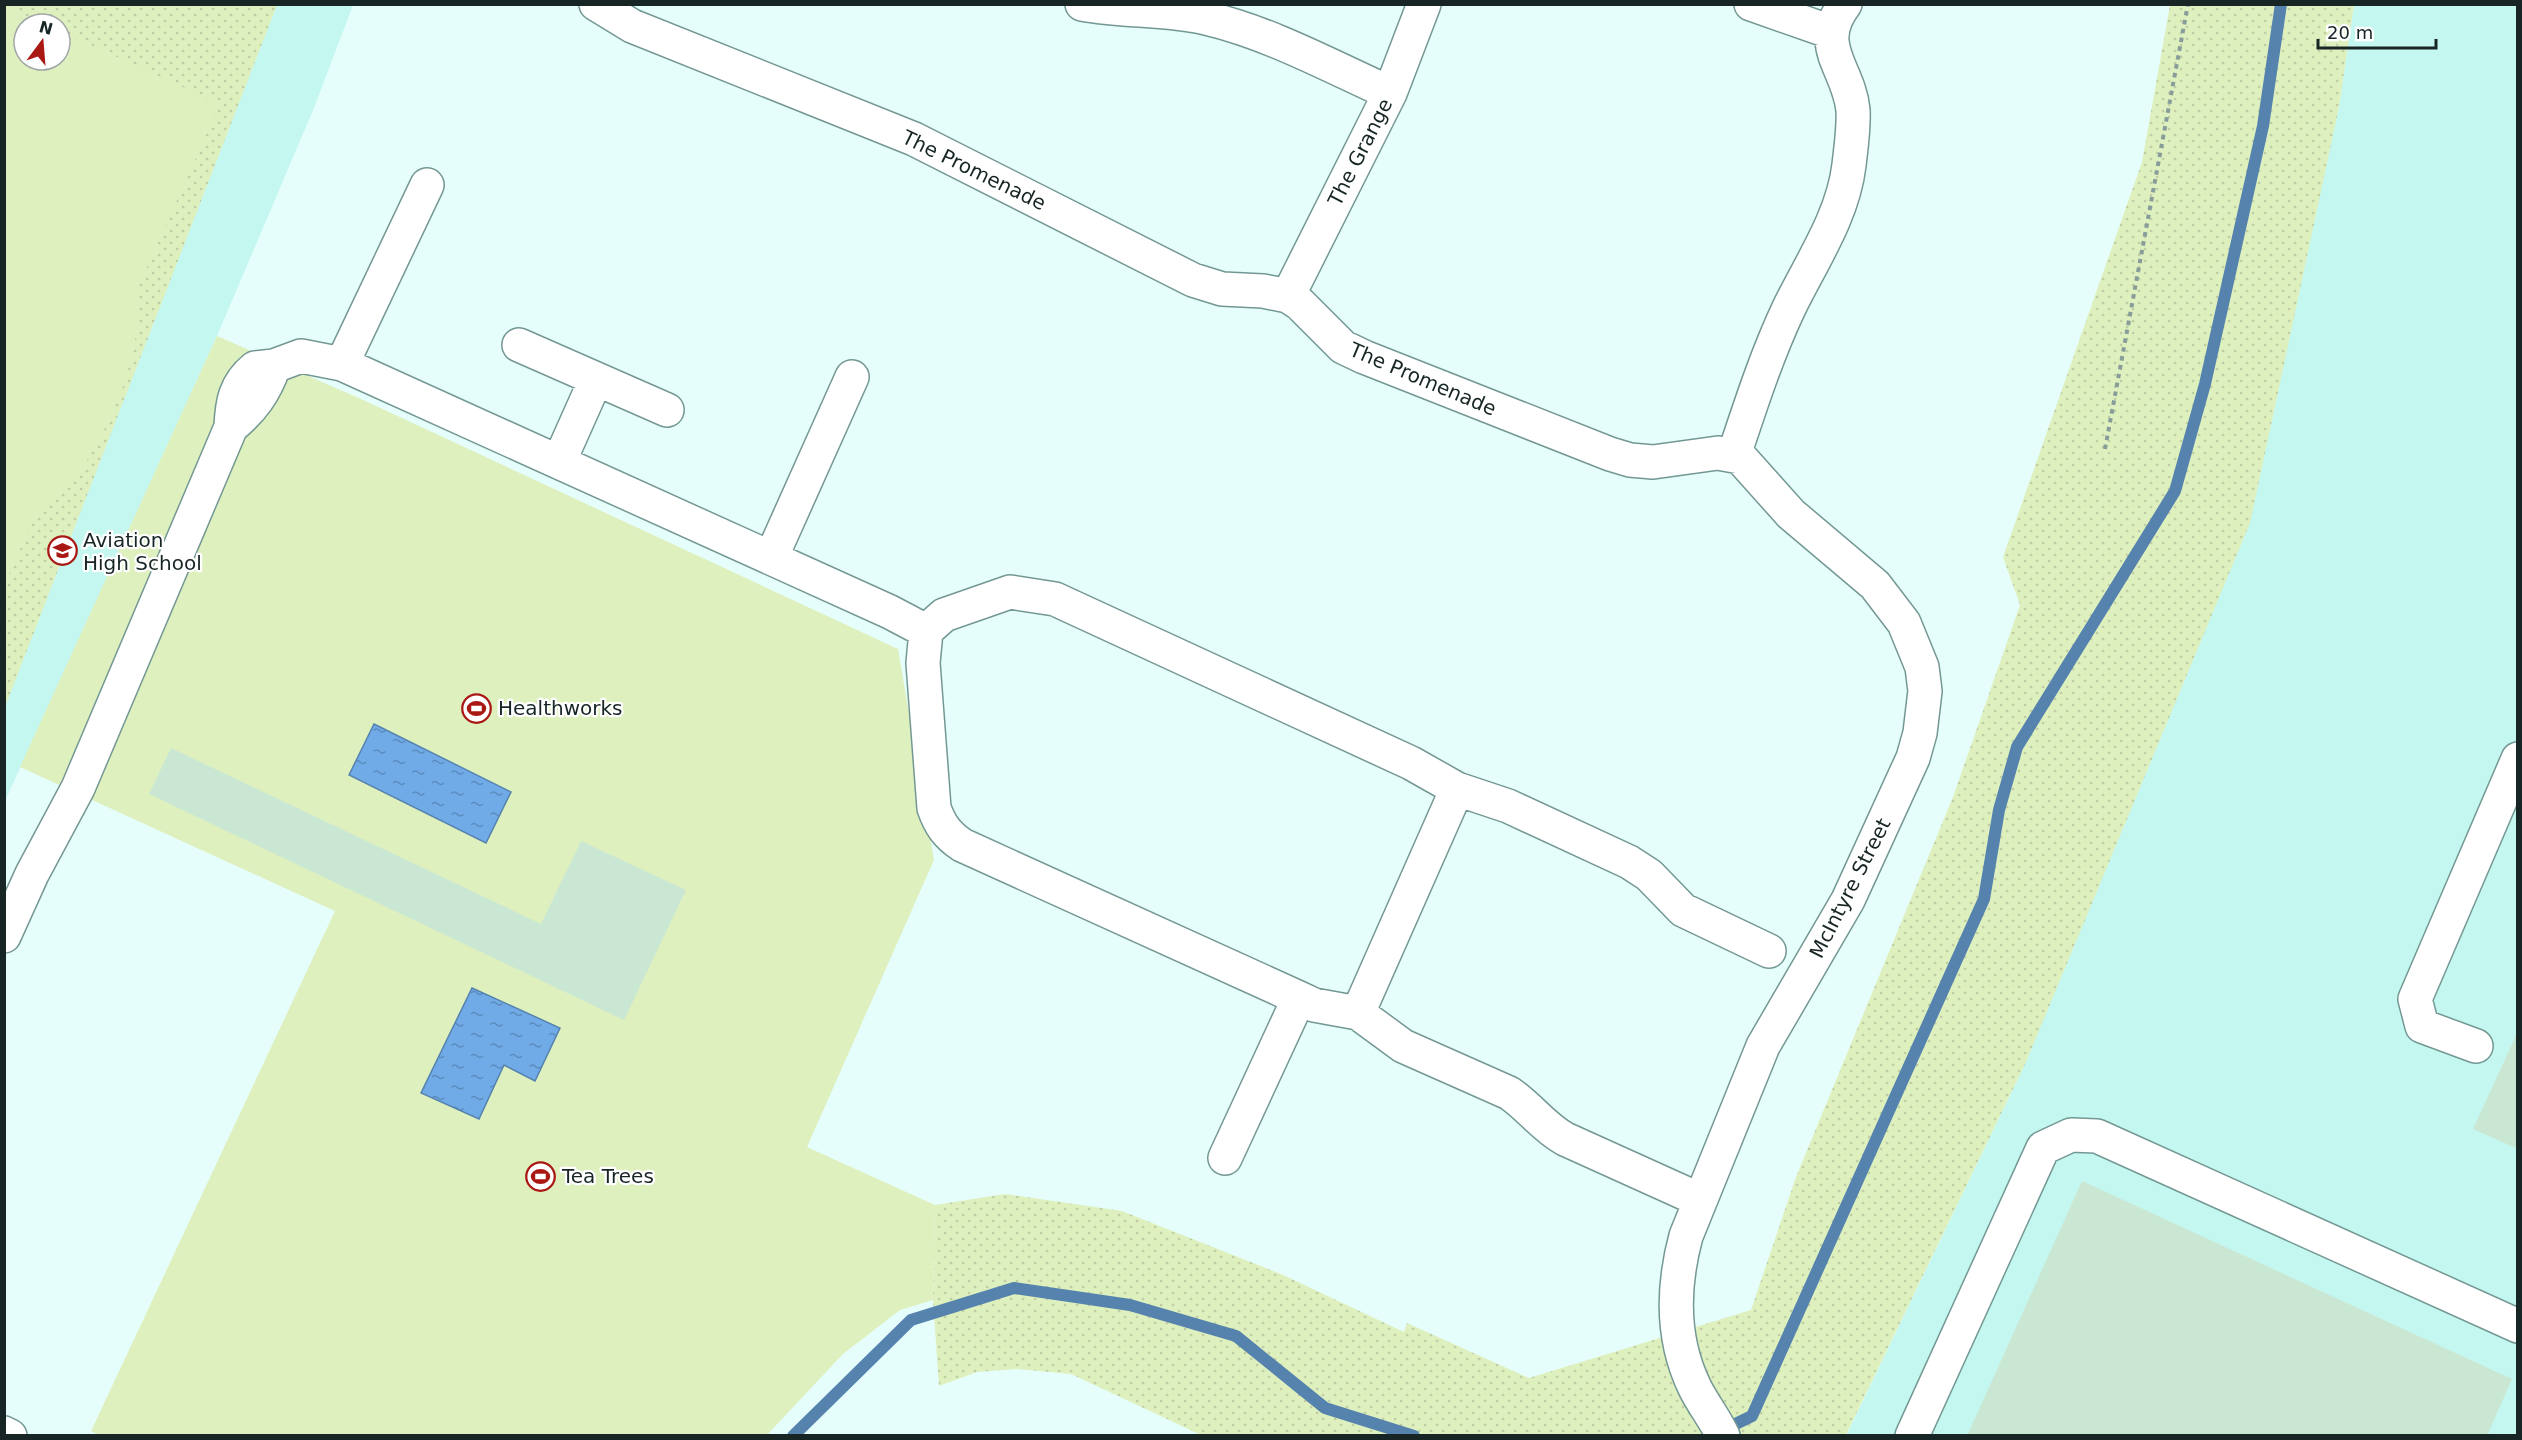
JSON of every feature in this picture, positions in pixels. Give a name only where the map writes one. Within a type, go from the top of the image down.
[{"type":"street","name":"The Promenade","points":[[596,4],[632,26],[914,140],[1193,280],[1222,289],[1270,291],[1288,296],[1300,304],[1343,346],[1364,357],[1630,460],[1653,462],[1708,454],[1734,455]]},
{"type":"street","points":[[1082,4],[1204,17],[1236,26],[1390,93]]},
{"type":"street","name":"The Grange","points":[[1288,296],[1390,93],[1424,4]]},
{"type":"street","points":[[1734,455],[1783,323],[1834,218],[1848,175],[1852,111],[1849,90],[1832,51],[1838,18],[1751,4]]},
{"type":"street","points":[[342,364],[426,185]]},
{"type":"street","points":[[519,345],[668,410]]},
{"type":"street","points":[[4,936],[32,874],[78,788],[231,427],[251,411],[268,383],[274,366],[301,356],[342,364],[771,558],[926,631]]},
{"type":"street","points":[[771,558],[852,377]]},
{"type":"street","points":[[559,462],[596,379]]},
{"type":"street","name":"McIntyre Street","points":[[1723,1436],[1696,1390],[1685,1365],[1675,1314],[1675,1287],[1686,1236],[1764,1046],[1848,900],[1913,758],[1920,733],[1925,691],[1915,646],[1904,623],[1892,606],[1875,585],[1791,514],[1745,462],[1734,455]]},
{"type":"street","points":[[1700,1200],[1552,1132],[1515,1097],[1403,1046],[1358,1013],[1314,1005],[972,850],[952,838],[944,830],[934,808],[923,663],[926,631],[944,615],[1010,592],[1055,599],[1411,763],[1457,789],[1508,806],[1629,862],[1649,876],[1683,910],[1769,951]]},
{"type":"street","points":[[2476,1046],[2422,1026],[2415,999],[2517,759]]},
{"type":"street","points":[[1358,1013],[1457,789]]},
{"type":"street","points":[[1225,1158],[1299,998]]},
{"type":"street","points":[[1912,1436],[2043,1148],[2071,1135],[2097,1136],[2517,1326]]},
{"type":"street","points":[[4,1433],[10,1436]]},
{"type":"path","points":[[2105,449],[2188,4]]},
{"type":"shaded area","name":"Aviation High School","points":[[5,5],[353,5],[314,108],[217,336],[5,801]]},
{"type":"shaded area","points":[[2354,5],[2517,5],[2517,1435],[1846,1436],[2026,1062],[2339,107]]},
{"type":"green space","name":"Aviation High School","points":[[5,5],[277,5],[5,707]]},
{"type":"green space","points":[[2170,5],[2354,5],[2339,107],[2250,523],[2026,1062],[1846,1435],[1201,1435],[1071,1374],[1017,1369],[977,1372],[939,1386],[933,1300],[935,1205],[1005,1194],[1122,1211],[1281,1274],[1404,1332],[1407,1323],[1529,1378],[1751,1310],[1796,1177],[1953,797],[2020,605],[2003,557],[2142,162]]},
{"type":"green space","points":[[5,6],[18,12],[12,12],[12,72],[72,72],[72,36],[220,104],[139,285],[136,336],[126,379],[110,419],[89,457],[63,490],[34,518],[5,583]]},
{"type":"green space","points":[[217,336],[361,399],[898,649],[934,860],[807,1147],[935,1205],[933,1300],[900,1310],[843,1354],[767,1435],[101,1436],[91,1431],[335,911],[20,767]]},
{"type":"water","points":[[374,724],[511,792],[486,843],[349,775]]},
{"type":"water","points":[[472,988],[560,1028],[535,1081],[504,1065],[479,1119],[421,1093]]},
{"type":"building","points":[[171,748],[541,924],[581,841],[686,890],[624,1020],[149,794]]},
{"type":"building","points":[[2518,1031],[2518,1149],[2473,1129]]},
{"type":"building","points":[[2082,1181],[2512,1379],[2487,1436],[1967,1436]]},
{"type":"waterway","points":[[1721,1431],[1752,1416],[1984,899],[1999,810],[2017,747],[2175,491],[2205,384],[2263,126],[2281,4]]},
{"type":"waterway","points":[[793,1436],[911,1320],[1014,1288],[1130,1305],[1236,1336],[1325,1408],[1414,1436]]},
{"type":"place","name":"Aviation High School","points":[[62,551]]},
{"type":"place","name":"Healthworks","points":[[477,708]]},
{"type":"place","name":"Tea Trees","points":[[541,1176]]}]
